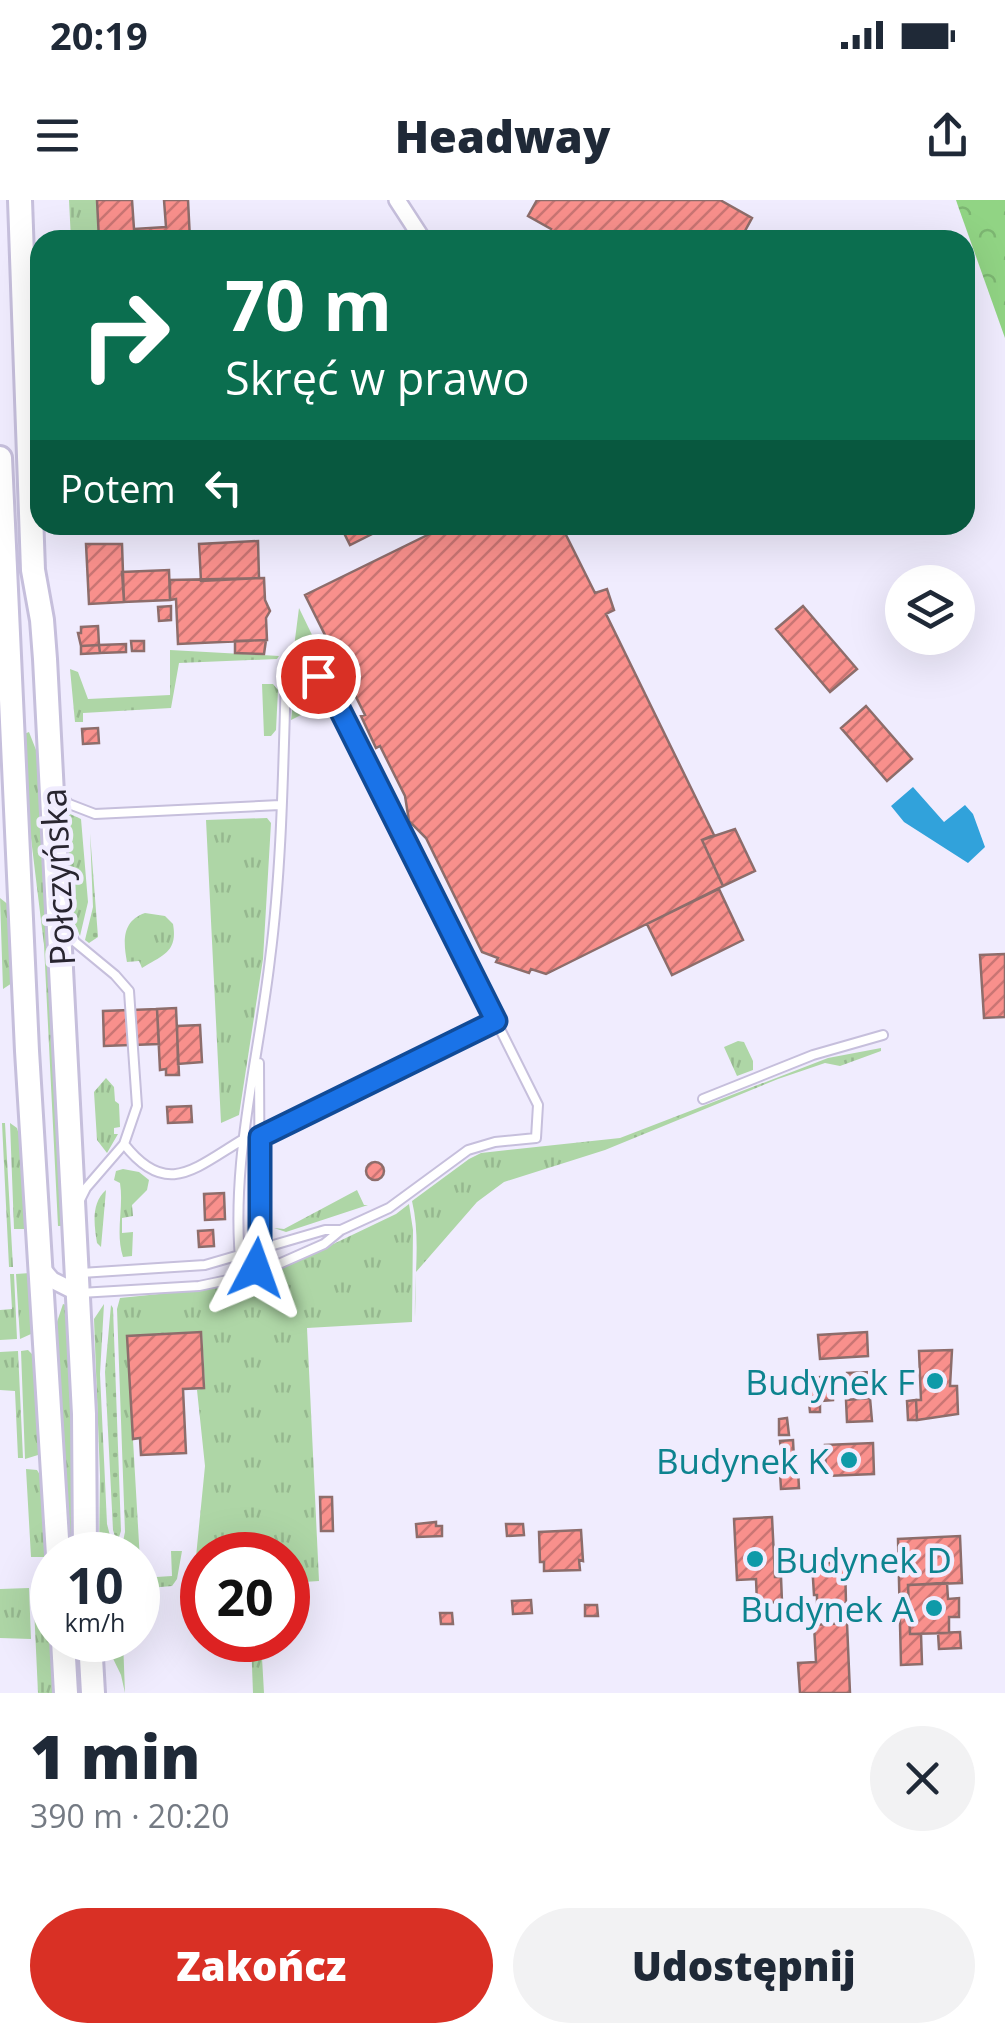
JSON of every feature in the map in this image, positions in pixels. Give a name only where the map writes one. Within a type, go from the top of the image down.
[{"type":"main road","name":"Połczyńska","points":[[20,200],[25,248],[30,449]]},
{"type":"main road","name":"Połczyńska","points":[[0,458],[3,598],[57,1532]]},
{"type":"main road","name":"Połczyńska","points":[[32,535],[33,570],[42,620],[58,912],[74,1214],[71,1283],[84,1414],[86,1532]]},
{"type":"main road","points":[[64,1662],[66,1693]]},
{"type":"main road","points":[[91,1662],[92,1693]]},
{"type":"street","points":[[397,200],[416,230]]},
{"type":"street","points":[[40,1266],[71,1283],[42,1302]]},
{"type":"lane","points":[[71,1283],[199,1286],[242,1278],[256,1268],[272,1268],[324,1244],[341,1230],[389,1208],[468,1150],[495,1142],[536,1138],[538,1105],[326,682],[308,672],[286,676],[271,955],[242,1140],[238,1254],[242,1278]]},
{"type":"lane","points":[[51,784],[69,804],[95,814],[280,806]]},
{"type":"lane","points":[[58,912],[74,942],[116,974],[129,991],[137,1106],[124,1144],[86,1188],[74,1214]]},
{"type":"lane","points":[[260,1137],[496,1021]]},
{"type":"lane","points":[[704,1099],[813,1055],[883,1035]]},
{"type":"lane","points":[[256,1268],[260,1251],[259,1042]]},
{"type":"lane","points":[[124,1144],[140,1164],[164,1175],[194,1168],[242,1140]]},
{"type":"lane","points":[[71,1283],[205,1264],[324,1230],[341,1230]]},
{"type":"green space","points":[[69,200],[97,200],[98,230],[70,230]]},
{"type":"green space","points":[[956,200],[1005,200],[1005,338],[975,254],[975,230],[967,230]]},
{"type":"green space","points":[[299,608],[314,639],[302,646],[307,665],[298,663],[293,655]]},
{"type":"green space","points":[[170,650],[279,656],[179,663],[171,708],[83,713],[83,722],[75,722],[70,669],[78,672],[88,699],[170,695]]},
{"type":"green space","points":[[306,682],[320,688],[329,701],[291,720],[295,687]]},
{"type":"green space","points":[[262,684],[273,684],[278,690],[276,730],[271,736],[264,736]]},
{"type":"green space","points":[[29,732],[38,755],[62,1226],[58,1226],[44,945],[29,822],[24,734]]},
{"type":"green space","points":[[70,814],[81,819],[88,902],[80,936],[72,917],[67,818]]},
{"type":"green space","points":[[267,818],[271,823],[263,959],[239,1115],[221,1123],[206,820]]},
{"type":"green space","points":[[90,833],[98,937],[89,943],[85,940],[93,907]]},
{"type":"green space","points":[[0,898],[10,906],[13,973],[12,983],[3,989]]},
{"type":"green space","points":[[145,913],[165,916],[173,924],[174,933],[167,952],[142,968],[139,961],[127,962],[125,939],[128,926]]},
{"type":"green space","points":[[744,1042],[753,1070],[737,1076],[724,1047]]},
{"type":"green space","points":[[881,1048],[840,1066],[825,1063],[778,1079],[605,1150],[504,1182],[477,1202],[416,1272],[412,1201],[481,1153],[620,1138],[828,1058]]},
{"type":"green space","points":[[106,1078],[114,1087],[119,1104],[120,1127],[114,1128],[114,1134],[118,1134],[107,1153],[97,1140],[94,1092]]},
{"type":"green space","points":[[5,1123],[13,1267],[9,1267]]},
{"type":"green space","points":[[10,1123],[17,1128],[23,1148],[27,1229],[14,1229]]},
{"type":"green space","points":[[116,1171],[139,1172],[149,1180],[147,1190],[132,1205],[133,1216],[122,1218],[122,1233],[133,1232],[132,1256],[123,1257],[120,1238],[120,1183],[114,1180]]},
{"type":"green space","points":[[106,1190],[101,1247],[97,1243],[95,1214]]},
{"type":"green space","points":[[357,1190],[364,1205],[368,1205],[286,1232],[274,1228],[284,1229]]},
{"type":"green space","points":[[409,1204],[413,1230],[412,1322],[307,1328],[319,1581],[310,1582],[310,1532],[198,1532],[205,1466],[197,1390],[205,1388],[202,1332],[127,1336],[138,1532],[125,1532],[117,1309],[120,1298],[237,1286],[396,1214]]},
{"type":"green space","points":[[30,1273],[33,1326],[31,1334],[20,1339],[16,1274]]},
{"type":"green space","points":[[10,1274],[14,1274],[17,1339],[0,1340],[0,1310],[12,1309]]},
{"type":"green space","points":[[63,1304],[66,1305],[77,1532],[65,1532],[54,1331]]},
{"type":"green space","points":[[104,1304],[100,1374],[109,1532],[99,1532],[94,1319]]},
{"type":"green space","points":[[111,1305],[121,1532],[113,1530],[105,1372]]},
{"type":"green space","points":[[28,1350],[35,1357],[41,1448],[38,1455],[25,1459],[21,1351]]},
{"type":"green space","points":[[18,1351],[23,1458],[18,1458],[15,1391],[0,1390],[0,1352]]},
{"type":"green space","points":[[26,1469],[37,1470],[43,1480],[45,1532],[30,1532],[30,1539]]},
{"type":"green space","points":[[171,1551],[180,1551],[177,1579],[172,1586],[160,1587],[160,1577],[172,1576]]},
{"type":"green space","points":[[29,1588],[30,1639],[0,1638],[0,1589]]},
{"type":"green space","points":[[37,1662],[51,1662],[53,1693],[38,1693]]},
{"type":"green space","points":[[115,1662],[124,1662],[125,1693]]},
{"type":"green space","points":[[252,1662],[262,1662],[264,1693],[253,1693]]},
{"type":"water","points":[[913,787],[944,822],[965,805],[973,814],[985,847],[968,863],[904,822],[891,806]]},
{"type":"building","points":[[97,200],[132,200],[134,229],[166,227],[164,200],[188,200],[190,230],[98,230]]},
{"type":"building","points":[[537,200],[720,200],[752,218],[745,230],[550,230],[528,216]]},
{"type":"building","points":[[345,535],[370,535],[350,545]]},
{"type":"building","points":[[428,535],[566,535],[595,593],[607,589],[614,610],[606,614],[714,835],[702,840],[723,886],[546,974],[496,962],[498,958],[482,952],[426,838],[409,821],[405,796],[380,746],[376,748],[361,716],[365,715],[305,595]]},
{"type":"building","points":[[258,541],[259,578],[201,581],[199,544]]},
{"type":"building","points":[[86,544],[122,544],[124,602],[89,604]]},
{"type":"building","points":[[169,570],[170,600],[124,602],[122,572]]},
{"type":"building","points":[[264,578],[270,611],[266,618],[267,640],[178,644],[176,599],[170,600],[170,580]]},
{"type":"building","points":[[171,606],[171,620],[159,621],[158,607]]},
{"type":"building","points":[[803,606],[857,669],[830,692],[776,629]]},
{"type":"building","points":[[98,626],[99,645],[81,646],[81,627]]},
{"type":"building","points":[[266,640],[264,654],[235,653],[235,641]]},
{"type":"building","points":[[131,641],[144,641],[144,651],[132,651]]},
{"type":"building","points":[[126,644],[126,652],[100,653],[99,645]]},
{"type":"building","points":[[99,645],[100,653],[81,654],[81,646]]},
{"type":"building","points":[[866,706],[912,759],[887,781],[841,728]]},
{"type":"building","points":[[98,728],[99,743],[83,744],[82,729]]},
{"type":"building","points":[[735,829],[755,871],[723,886],[702,840]]},
{"type":"building","points":[[719,889],[743,940],[672,975],[647,924]]},
{"type":"building","points":[[1005,954],[1005,1017],[984,1018],[980,955]]},
{"type":"building","points":[[176,1008],[179,1075],[166,1075],[166,1069],[160,1070],[157,1009]]},
{"type":"building","points":[[157,1009],[159,1044],[104,1046],[103,1011]]},
{"type":"building","points":[[200,1025],[202,1062],[178,1064],[177,1026]]},
{"type":"building","points":[[191,1106],[192,1122],[168,1123],[167,1107]]},
{"type":"building","points":[[375,1162],[384,1171],[375,1180],[366,1171]]},
{"type":"building","points":[[224,1193],[225,1219],[205,1220],[204,1194]]},
{"type":"building","points":[[213,1230],[214,1246],[199,1247],[198,1231]]},
{"type":"building","points":[[201,1332],[204,1388],[183,1389],[186,1453],[141,1455],[140,1438],[133,1439],[127,1336]]},
{"type":"building","points":[[867,1332],[868,1356],[820,1359],[818,1335]]},
{"type":"building","name":"Budynek F","points":[[952,1350],[950,1386],[957,1386],[958,1414],[917,1420],[916,1400],[921,1400],[919,1351]]},
{"type":"building","points":[[871,1372],[872,1391],[848,1392],[847,1373]]},
{"type":"building","points":[[820,1377],[821,1390],[833,1389],[833,1400],[809,1402],[808,1378]]},
{"type":"building","points":[[870,1398],[872,1421],[847,1422],[846,1400]]},
{"type":"building","points":[[916,1400],[917,1420],[908,1420],[907,1401]]},
{"type":"building","points":[[820,1401],[820,1412],[810,1412],[809,1402]]},
{"type":"building","points":[[787,1418],[789,1435],[779,1435],[779,1419]]},
{"type":"building","points":[[793,1440],[794,1460],[782,1461],[780,1441]]},
{"type":"building","name":"Budynek K","points":[[873,1443],[874,1474],[826,1476],[825,1445]]},
{"type":"building","points":[[798,1471],[799,1488],[781,1489],[780,1472]]},
{"type":"building","points":[[320,1497],[332,1497],[333,1531],[321,1531]]},
{"type":"building","name":"Budynek D","points":[[772,1517],[775,1577],[781,1577],[782,1602],[757,1603],[756,1579],[737,1580],[734,1519]]},
{"type":"building","points":[[436,1522],[436,1526],[442,1526],[442,1536],[417,1537],[416,1524]]},
{"type":"building","points":[[506,1524],[523,1524],[524,1535],[507,1536]]},
{"type":"building","points":[[581,1530],[580,1570],[544,1571],[539,1532]]},
{"type":"building","points":[[960,1536],[962,1583],[908,1585],[910,1634],[921,1634],[922,1664],[901,1665],[898,1539]]},
{"type":"building","points":[[812,1563],[845,1563],[846,1603],[817,1604]]},
{"type":"building","name":"Budynek A","points":[[947,1583],[948,1599],[959,1598],[959,1617],[949,1617],[949,1633],[910,1634],[908,1585]]},
{"type":"building","points":[[531,1600],[532,1613],[513,1614],[512,1601]]},
{"type":"building","points":[[585,1605],[597,1605],[598,1616],[585,1616]]},
{"type":"building","points":[[440,1613],[452,1613],[453,1624],[441,1624]]},
{"type":"building","points":[[847,1623],[850,1693],[800,1693],[798,1663],[816,1662],[814,1625]]},
{"type":"building","points":[[960,1632],[961,1648],[939,1649],[938,1633]]},
{"type":"place","name":"Budynek F","points":[[935,1381]]},
{"type":"place","name":"Budynek K","points":[[849,1460]]},
{"type":"place","name":"Budynek D","points":[[755,1559]]},
{"type":"place","name":"Budynek A","points":[[934,1608]]},
{"type":"route","points":[[256,1268],[260,1251],[260,1137],[496,1021],[326,682],[318,676]]}]
